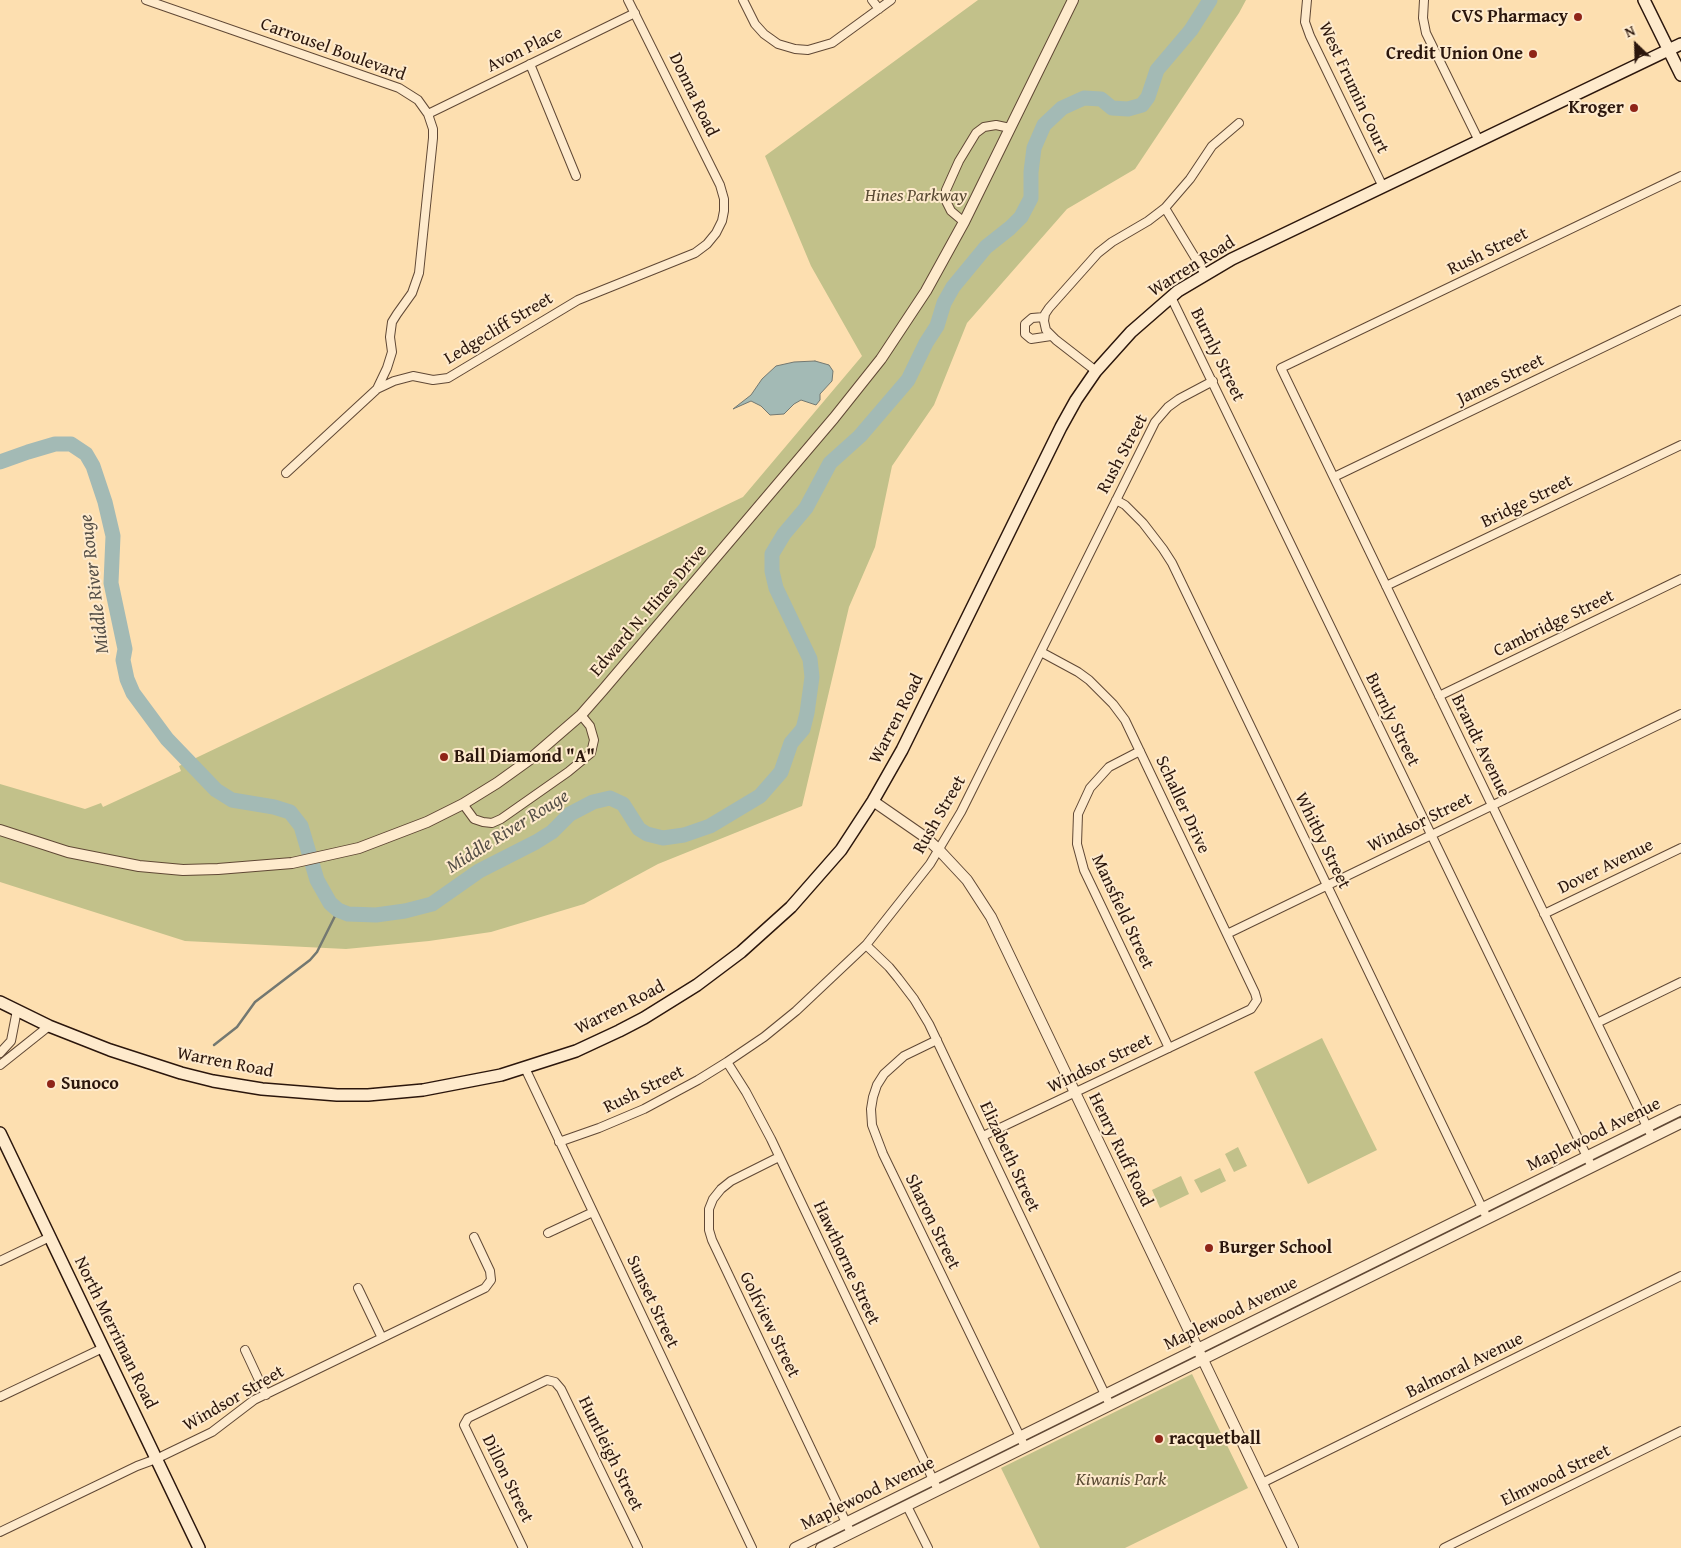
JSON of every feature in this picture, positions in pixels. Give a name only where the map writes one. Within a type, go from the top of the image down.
[{"type":"main road","points":[[1644,0],[1681,75]]},
{"type":"main road","name":"Warren Road","points":[[0,1002],[49,1026],[110,1050],[172,1070],[230,1084],[294,1093],[346,1095],[416,1091],[468,1082],[525,1068],[576,1050],[619,1031],[671,1002],[723,966],[777,921],[840,850],[873,801],[902,750],[1076,400],[1096,371],[1131,332],[1171,297],[1205,274],[1232,259],[1681,44]]},
{"type":"main road","name":"North Merriman Road","points":[[0,1133],[199,1548]]},
{"type":"street","name":"Carrousel Boulevard","points":[[146,0],[400,88],[418,100],[428,114]]},
{"type":"street","name":"Donna Road","points":[[628,0],[716,176],[723,193],[724,206]]},
{"type":"street","points":[[743,0],[755,24],[764,34],[778,44],[808,50],[825,46],[891,0]]},
{"type":"street","points":[[872,0],[879,9]]},
{"type":"street","name":"Edward N. Hines Drive","points":[[0,830],[68,852],[139,866],[183,870],[218,870],[292,863],[359,848],[427,822],[463,804],[522,765],[580,715],[834,418],[881,359],[926,291],[964,222],[1073,0]]},
{"type":"street","name":"West Frumin Court","points":[[1306,0],[1306,22],[1310,36],[1382,188]]},
{"type":"street","points":[[1424,0],[1423,18],[1426,33],[1478,141]]},
{"type":"street","name":"Avon Place","points":[[428,114],[635,13]]},
{"type":"street","points":[[530,64],[576,176]]},
{"type":"street","points":[[377,389],[392,352],[390,337],[392,322],[412,294],[419,273],[433,138],[433,130],[428,114]]},
{"type":"street","points":[[1096,371],[1046,330],[1044,317],[1049,308],[1098,253],[1165,208],[1190,179],[1212,146],[1239,123]]},
{"type":"street","points":[[964,222],[951,211],[946,201],[946,190],[959,161],[976,133],[984,127],[996,125],[1010,128]]},
{"type":"street","name":"Rush Street","points":[[1281,368],[1681,176]]},
{"type":"street","name":"Ledgecliff Street","points":[[286,473],[377,389],[394,381],[413,376],[433,380],[448,378],[578,300],[695,253],[716,234],[722,221],[724,206]]},
{"type":"street","points":[[1165,208],[1205,274]]},
{"type":"street","name":"Burnly Street","points":[[1171,297],[1592,1167]]},
{"type":"street","name":"James Street","points":[[1334,477],[1681,310]]},
{"type":"street","points":[[1044,317],[1032,318],[1025,324],[1025,334],[1031,340],[1051,336]]},
{"type":"street","name":"Brandt Avenue","points":[[1281,368],[1652,1137]]},
{"type":"street","name":"Rush Street","points":[[559,1142],[644,1109],[727,1062],[764,1037],[796,1011],[866,945],[915,884],[939,850],[974,789],[1151,429],[1160,415],[1179,399],[1213,382]]},
{"type":"street","name":"Bridge Street","points":[[1386,586],[1681,445]]},
{"type":"street","name":"Whitby Street","points":[[1116,500],[1125,505],[1144,523],[1172,563],[1487,1218]]},
{"type":"street","name":"Cambridge Street","points":[[1439,696],[1681,579]]},
{"type":"street","name":"Schaller Drive","points":[[1041,652],[1078,672],[1101,690],[1125,720],[1255,993],[1256,1003]]},
{"type":"street","name":"Windsor Street","points":[[1227,934],[1681,714]]},
{"type":"street","points":[[463,804],[474,819],[492,823],[501,819],[568,772],[591,753],[594,740],[590,726],[580,715]]},
{"type":"street","name":"Mansfield Street","points":[[1140,751],[1109,767],[1090,788],[1078,814],[1077,844],[1084,870],[1169,1048]]},
{"type":"street","name":"Henry Ruff Road","points":[[873,801],[926,838],[939,850],[974,890],[996,926],[1292,1548]]},
{"type":"street","name":"Dover Avenue","points":[[1544,914],[1681,848]]},
{"type":"street","name":"Elizabeth Street","points":[[866,945],[889,966],[922,1011],[1110,1405]]},
{"type":"street","points":[[1596,1023],[1681,982]]},
{"type":"street","name":"Windsor Street","points":[[983,1136],[1251,1009],[1256,1003]]},
{"type":"street","points":[[0,1052],[11,1041],[17,1010]]},
{"type":"street","points":[[0,1065],[49,1026]]},
{"type":"street","name":"Sharon Street","points":[[937,1040],[904,1056],[884,1074],[873,1097],[871,1110],[872,1125],[883,1154],[1024,1447]]},
{"type":"street","name":"Hawthorne Street","points":[[727,1062],[750,1100],[780,1157],[938,1490]]},
{"type":"street","name":"Sunset Street","points":[[525,1068],[752,1548]]},
{"type":"street","name":"Maplewood Avenue","points":[[795,1548],[1681,1110]]},
{"type":"street","name":"Maplewood Avenue","points":[[820,1548],[1681,1123]]},
{"type":"street","name":"Golfview Street","points":[[780,1157],[731,1181],[721,1189],[713,1199],[709,1209],[708,1230],[852,1533]]},
{"type":"street","points":[[548,1233],[593,1212]]},
{"type":"street","points":[[0,1261],[50,1237]]},
{"type":"street","name":"Windsor Street","points":[[0,1532],[212,1432],[248,1404],[485,1288],[489,1284],[490,1271],[474,1237]]},
{"type":"street","name":"Balmoral Avenue","points":[[1262,1483],[1681,1276]]},
{"type":"street","points":[[358,1288],[382,1338]]},
{"type":"street","points":[[1255,1320],[1260,1331]]},
{"type":"street","points":[[0,1397],[103,1348]]},
{"type":"street","points":[[246,1350],[266,1395]]},
{"type":"street","name":"Huntleigh Street","points":[[465,1423],[468,1418],[547,1380],[555,1382],[562,1389],[638,1548]]},
{"type":"street","name":"Dillon Street","points":[[465,1423],[464,1425],[523,1548]]},
{"type":"street","name":"Elmwood Street","points":[[1444,1548],[1681,1431]]},
{"type":"street","points":[[907,1506],[928,1548]]},
{"type":"green space","name":"Hines Parkway","points":[[978,0],[1246,0],[1135,169],[1067,209],[967,323],[934,405],[892,466],[875,547],[849,607],[802,806],[658,864],[584,904],[491,932],[429,941],[346,949],[185,941],[0,882],[0,784],[85,809],[101,803],[103,807],[181,771],[179,766],[743,497],[862,356],[811,266],[765,156]]},
{"type":"green space","points":[[1322,1038],[1377,1150],[1308,1184],[1254,1072]]},
{"type":"green space","points":[[1238,1147],[1247,1166],[1234,1172],[1225,1154]]},
{"type":"green space","points":[[1220,1168],[1226,1181],[1201,1193],[1194,1180]]},
{"type":"green space","points":[[1181,1176],[1189,1194],[1160,1208],[1152,1190]]},
{"type":"green space","name":"Kiwanis Park","points":[[1192,1374],[1248,1488],[1125,1548],[1040,1548],[1001,1468]]},
{"type":"water","points":[[815,361],[829,365],[833,371],[832,381],[820,394],[820,400],[816,405],[801,400],[784,414],[770,415],[761,406],[751,401],[733,409],[751,395],[762,379],[776,366],[794,362]]},
{"type":"waterway","name":"Middle River Rouge","points":[[0,462],[55,444],[71,444],[86,454],[93,466],[105,502],[113,536],[111,583],[125,649],[123,660],[127,679],[133,693],[167,739],[216,790],[232,800],[274,807],[290,812],[301,826],[317,880],[330,903],[338,910],[348,914],[376,915],[405,911],[432,904],[479,871],[552,832],[570,814],[593,802],[610,798],[623,804],[639,829],[647,834],[663,838],[684,835],[710,826],[760,796],[781,772],[791,743],[803,729],[812,677],[810,659],[776,588],[772,571],[772,554],[784,534],[806,508],[830,463],[860,436],[908,380],[926,343],[937,326],[944,303],[953,287],[986,247],[1021,217],[1031,198],[1031,172],[1034,148],[1044,125],[1062,108],[1084,98],[1101,99],[1112,108],[1128,109],[1142,105],[1148,97],[1157,70],[1191,30],[1210,0]]},
{"type":"waterway","points":[[214,1045],[237,1027],[255,1002],[310,960],[317,952],[338,910]]},
{"type":"place","name":"CVS Pharmacy","points":[[1578,17]]},
{"type":"place","name":"Credit Union One","points":[[1533,54]]},
{"type":"place","name":"Kroger","points":[[1634,108]]},
{"type":"place","name":"Ball Diamond \"A\"","points":[[444,757]]},
{"type":"place","name":"Sunoco","points":[[51,1084]]},
{"type":"place","name":"Burger School","points":[[1209,1248]]},
{"type":"place","name":"racquetball","points":[[1159,1439]]}]
